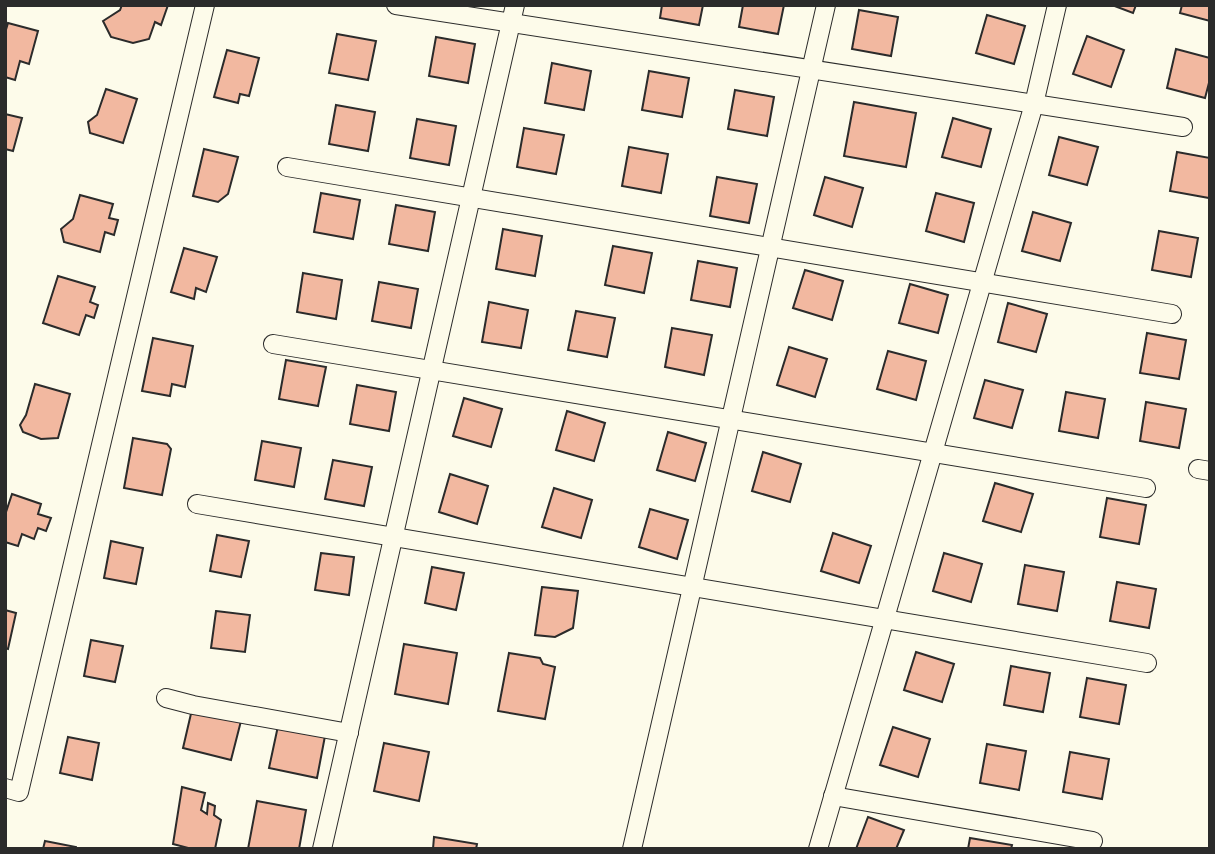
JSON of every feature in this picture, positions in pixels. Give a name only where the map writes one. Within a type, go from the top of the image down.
[{"type":"street","points":[[5,788],[19,792],[205,5]]},
{"type":"street","points":[[396,5],[513,14],[811,70],[1183,127]]},
{"type":"street","points":[[632,849],[825,5]]},
{"type":"street","points":[[818,849],[1034,104],[1057,5]]},
{"type":"street","points":[[322,849],[513,14]]},
{"type":"street","points":[[287,167],[1172,314]]},
{"type":"street","points":[[273,344],[1146,488]]},
{"type":"street","points":[[197,504],[1147,663]]},
{"type":"street","points":[[166,698],[349,733]]},
{"type":"street","points":[[833,796],[1093,841]]},
{"type":"building","points":[[122,5],[168,5],[161,25],[155,22],[149,39],[133,43],[111,37],[103,21],[120,10]]},
{"type":"building","points":[[662,5],[703,5],[699,25],[660,18]]},
{"type":"building","points":[[743,5],[784,5],[778,34],[739,27]]},
{"type":"building","points":[[1112,5],[1136,5],[1133,13]]},
{"type":"building","points":[[1182,5],[1210,5],[1210,21],[1180,13]]},
{"type":"building","points":[[859,10],[898,17],[891,56],[852,49]]},
{"type":"building","points":[[987,15],[1025,26],[1014,64],[976,53]]},
{"type":"building","points":[[8,23],[38,31],[29,64],[20,61],[15,80],[5,77],[5,33]]},
{"type":"building","points":[[337,34],[376,41],[368,80],[329,73]]},
{"type":"building","points":[[1087,36],[1124,50],[1111,87],[1073,74]]},
{"type":"building","points":[[436,37],[475,44],[468,83],[429,76]]},
{"type":"building","points":[[1176,49],[1210,58],[1210,79],[1205,98],[1167,88]]},
{"type":"building","points":[[227,50],[259,58],[249,96],[240,94],[238,103],[214,97]]},
{"type":"building","points":[[552,63],[591,71],[584,110],[545,103]]},
{"type":"building","points":[[649,71],[689,78],[682,117],[642,110]]},
{"type":"building","points":[[106,89],[137,99],[123,143],[90,133],[88,122],[97,115]]},
{"type":"building","points":[[735,90],[774,97],[767,136],[728,129]]},
{"type":"building","points":[[854,102],[916,113],[906,167],[844,156]]},
{"type":"building","points":[[336,105],[375,112],[368,151],[329,144]]},
{"type":"building","points":[[5,114],[22,118],[13,151],[5,149]]},
{"type":"building","points":[[953,118],[991,129],[981,167],[942,157]]},
{"type":"building","points":[[417,119],[456,126],[449,165],[410,158]]},
{"type":"building","points":[[524,128],[564,135],[556,174],[517,167]]},
{"type":"building","points":[[1059,137],[1098,147],[1087,185],[1049,175]]},
{"type":"building","points":[[629,147],[668,154],[661,193],[622,186]]},
{"type":"building","points":[[204,149],[238,157],[228,194],[218,202],[193,196]]},
{"type":"building","points":[[1177,152],[1210,158],[1209,198],[1170,191]]},
{"type":"building","points":[[717,177],[757,184],[749,223],[710,216]]},
{"type":"building","points":[[825,177],[863,188],[852,227],[814,215]]},
{"type":"building","points":[[321,193],[360,200],[353,239],[314,232]]},
{"type":"building","points":[[936,193],[974,203],[964,242],[926,231]]},
{"type":"building","points":[[80,195],[113,204],[109,218],[118,220],[114,235],[105,232],[100,252],[64,242],[61,229],[73,219]]},
{"type":"building","points":[[396,205],[435,212],[428,251],[389,244]]},
{"type":"building","points":[[1033,212],[1071,223],[1060,261],[1022,251]]},
{"type":"building","points":[[503,229],[542,236],[535,276],[496,269]]},
{"type":"building","points":[[1159,231],[1198,238],[1191,277],[1152,270]]},
{"type":"building","points":[[613,246],[652,253],[644,293],[605,285]]},
{"type":"building","points":[[184,248],[217,257],[206,292],[196,288],[194,299],[171,292]]},
{"type":"building","points":[[698,261],[737,268],[730,307],[691,300]]},
{"type":"building","points":[[805,270],[843,281],[832,320],[793,308]]},
{"type":"building","points":[[303,273],[342,280],[336,319],[297,312]]},
{"type":"building","points":[[58,276],[95,287],[90,302],[98,305],[94,318],[86,315],[79,335],[43,323]]},
{"type":"building","points":[[379,282],[418,289],[411,328],[372,321]]},
{"type":"building","points":[[910,284],[948,295],[938,333],[899,323]]},
{"type":"building","points":[[489,302],[528,310],[521,348],[482,342]]},
{"type":"building","points":[[1008,303],[1047,314],[1036,352],[998,342]]},
{"type":"building","points":[[576,311],[615,318],[607,357],[568,350]]},
{"type":"building","points":[[672,328],[712,335],[704,375],[665,367]]},
{"type":"building","points":[[1147,333],[1186,340],[1179,379],[1140,373]]},
{"type":"building","points":[[153,338],[193,346],[185,387],[172,384],[170,396],[142,391]]},
{"type":"building","points":[[789,347],[827,359],[815,397],[777,385]]},
{"type":"building","points":[[888,351],[926,361],[916,400],[877,389]]},
{"type":"building","points":[[286,360],[326,367],[318,406],[279,399]]},
{"type":"building","points":[[985,380],[1023,390],[1012,428],[974,418]]},
{"type":"building","points":[[35,384],[70,394],[58,438],[41,439],[23,432],[20,425],[26,415]]},
{"type":"building","points":[[357,385],[396,392],[389,431],[350,424]]},
{"type":"building","points":[[1066,392],[1105,399],[1098,438],[1059,431]]},
{"type":"building","points":[[464,398],[502,409],[491,447],[453,436]]},
{"type":"building","points":[[1146,402],[1186,409],[1179,448],[1140,441]]},
{"type":"building","points":[[567,411],[605,423],[594,461],[556,450]]},
{"type":"building","points":[[668,432],[706,443],[695,481],[657,470]]},
{"type":"building","points":[[133,438],[167,444],[171,449],[162,495],[124,488]]},
{"type":"building","points":[[262,441],[301,448],[294,487],[255,480]]},
{"type":"building","points":[[763,452],[801,464],[790,502],[752,491]]},
{"type":"building","points":[[333,460],[372,467],[364,506],[325,499]]},
{"type":"building","points":[[450,474],[488,486],[477,524],[439,512]]},
{"type":"building","points":[[995,483],[1033,494],[1021,532],[983,521]]},
{"type":"building","points":[[554,488],[592,500],[581,538],[542,527]]},
{"type":"building","points":[[12,494],[41,504],[38,514],[51,518],[46,531],[38,528],[34,539],[22,534],[18,546],[5,542],[5,515]]},
{"type":"building","points":[[1107,498],[1146,505],[1139,544],[1100,537]]},
{"type":"building","points":[[650,509],[688,520],[677,559],[639,547]]},
{"type":"building","points":[[833,533],[871,546],[859,583],[821,571]]},
{"type":"building","points":[[217,535],[249,541],[241,577],[210,571]]},
{"type":"building","points":[[111,541],[143,548],[136,584],[104,578]]},
{"type":"building","points":[[321,553],[354,557],[349,595],[315,590]]},
{"type":"building","points":[[944,553],[982,564],[971,602],[933,591]]},
{"type":"building","points":[[1025,565],[1064,572],[1057,611],[1018,604]]},
{"type":"building","points":[[432,567],[464,573],[456,610],[425,603]]},
{"type":"building","points":[[1117,582],[1156,589],[1149,628],[1110,621]]},
{"type":"building","points":[[542,587],[578,591],[573,628],[555,637],[535,635]]},
{"type":"building","points":[[5,610],[16,613],[8,649],[5,648]]},
{"type":"building","points":[[216,611],[250,615],[245,652],[211,648]]},
{"type":"building","points":[[91,640],[123,646],[115,682],[84,676]]},
{"type":"building","points":[[404,644],[457,653],[448,704],[395,694]]},
{"type":"building","points":[[916,652],[954,664],[942,702],[904,690]]},
{"type":"building","points":[[509,653],[540,658],[543,664],[555,667],[545,719],[498,711]]},
{"type":"building","points":[[1011,666],[1050,673],[1043,712],[1004,705]]},
{"type":"building","points":[[1087,678],[1126,685],[1119,724],[1080,717]]},
{"type":"building","points":[[193,705],[242,717],[231,760],[183,748]]},
{"type":"building","points":[[278,726],[325,736],[317,778],[269,768]]},
{"type":"building","points":[[893,727],[930,739],[918,777],[880,765]]},
{"type":"building","points":[[68,737],[99,743],[92,780],[60,773]]},
{"type":"building","points":[[384,743],[429,752],[419,801],[374,791]]},
{"type":"building","points":[[987,744],[1026,751],[1019,790],[980,783]]},
{"type":"building","points":[[1070,752],[1109,759],[1102,799],[1063,792]]},
{"type":"building","points":[[182,787],[205,793],[201,810],[207,814],[208,803],[215,806],[214,815],[221,820],[215,849],[192,849],[173,844]]},
{"type":"building","points":[[257,801],[306,810],[299,849],[248,849]]},
{"type":"building","points":[[868,817],[904,830],[896,849],[856,849]]},
{"type":"building","points":[[434,837],[477,844],[476,849],[433,849]]},
{"type":"building","points":[[970,838],[1012,845],[1011,849],[968,849]]},
{"type":"building","points":[[45,841],[76,847],[76,849],[43,849]]}]
